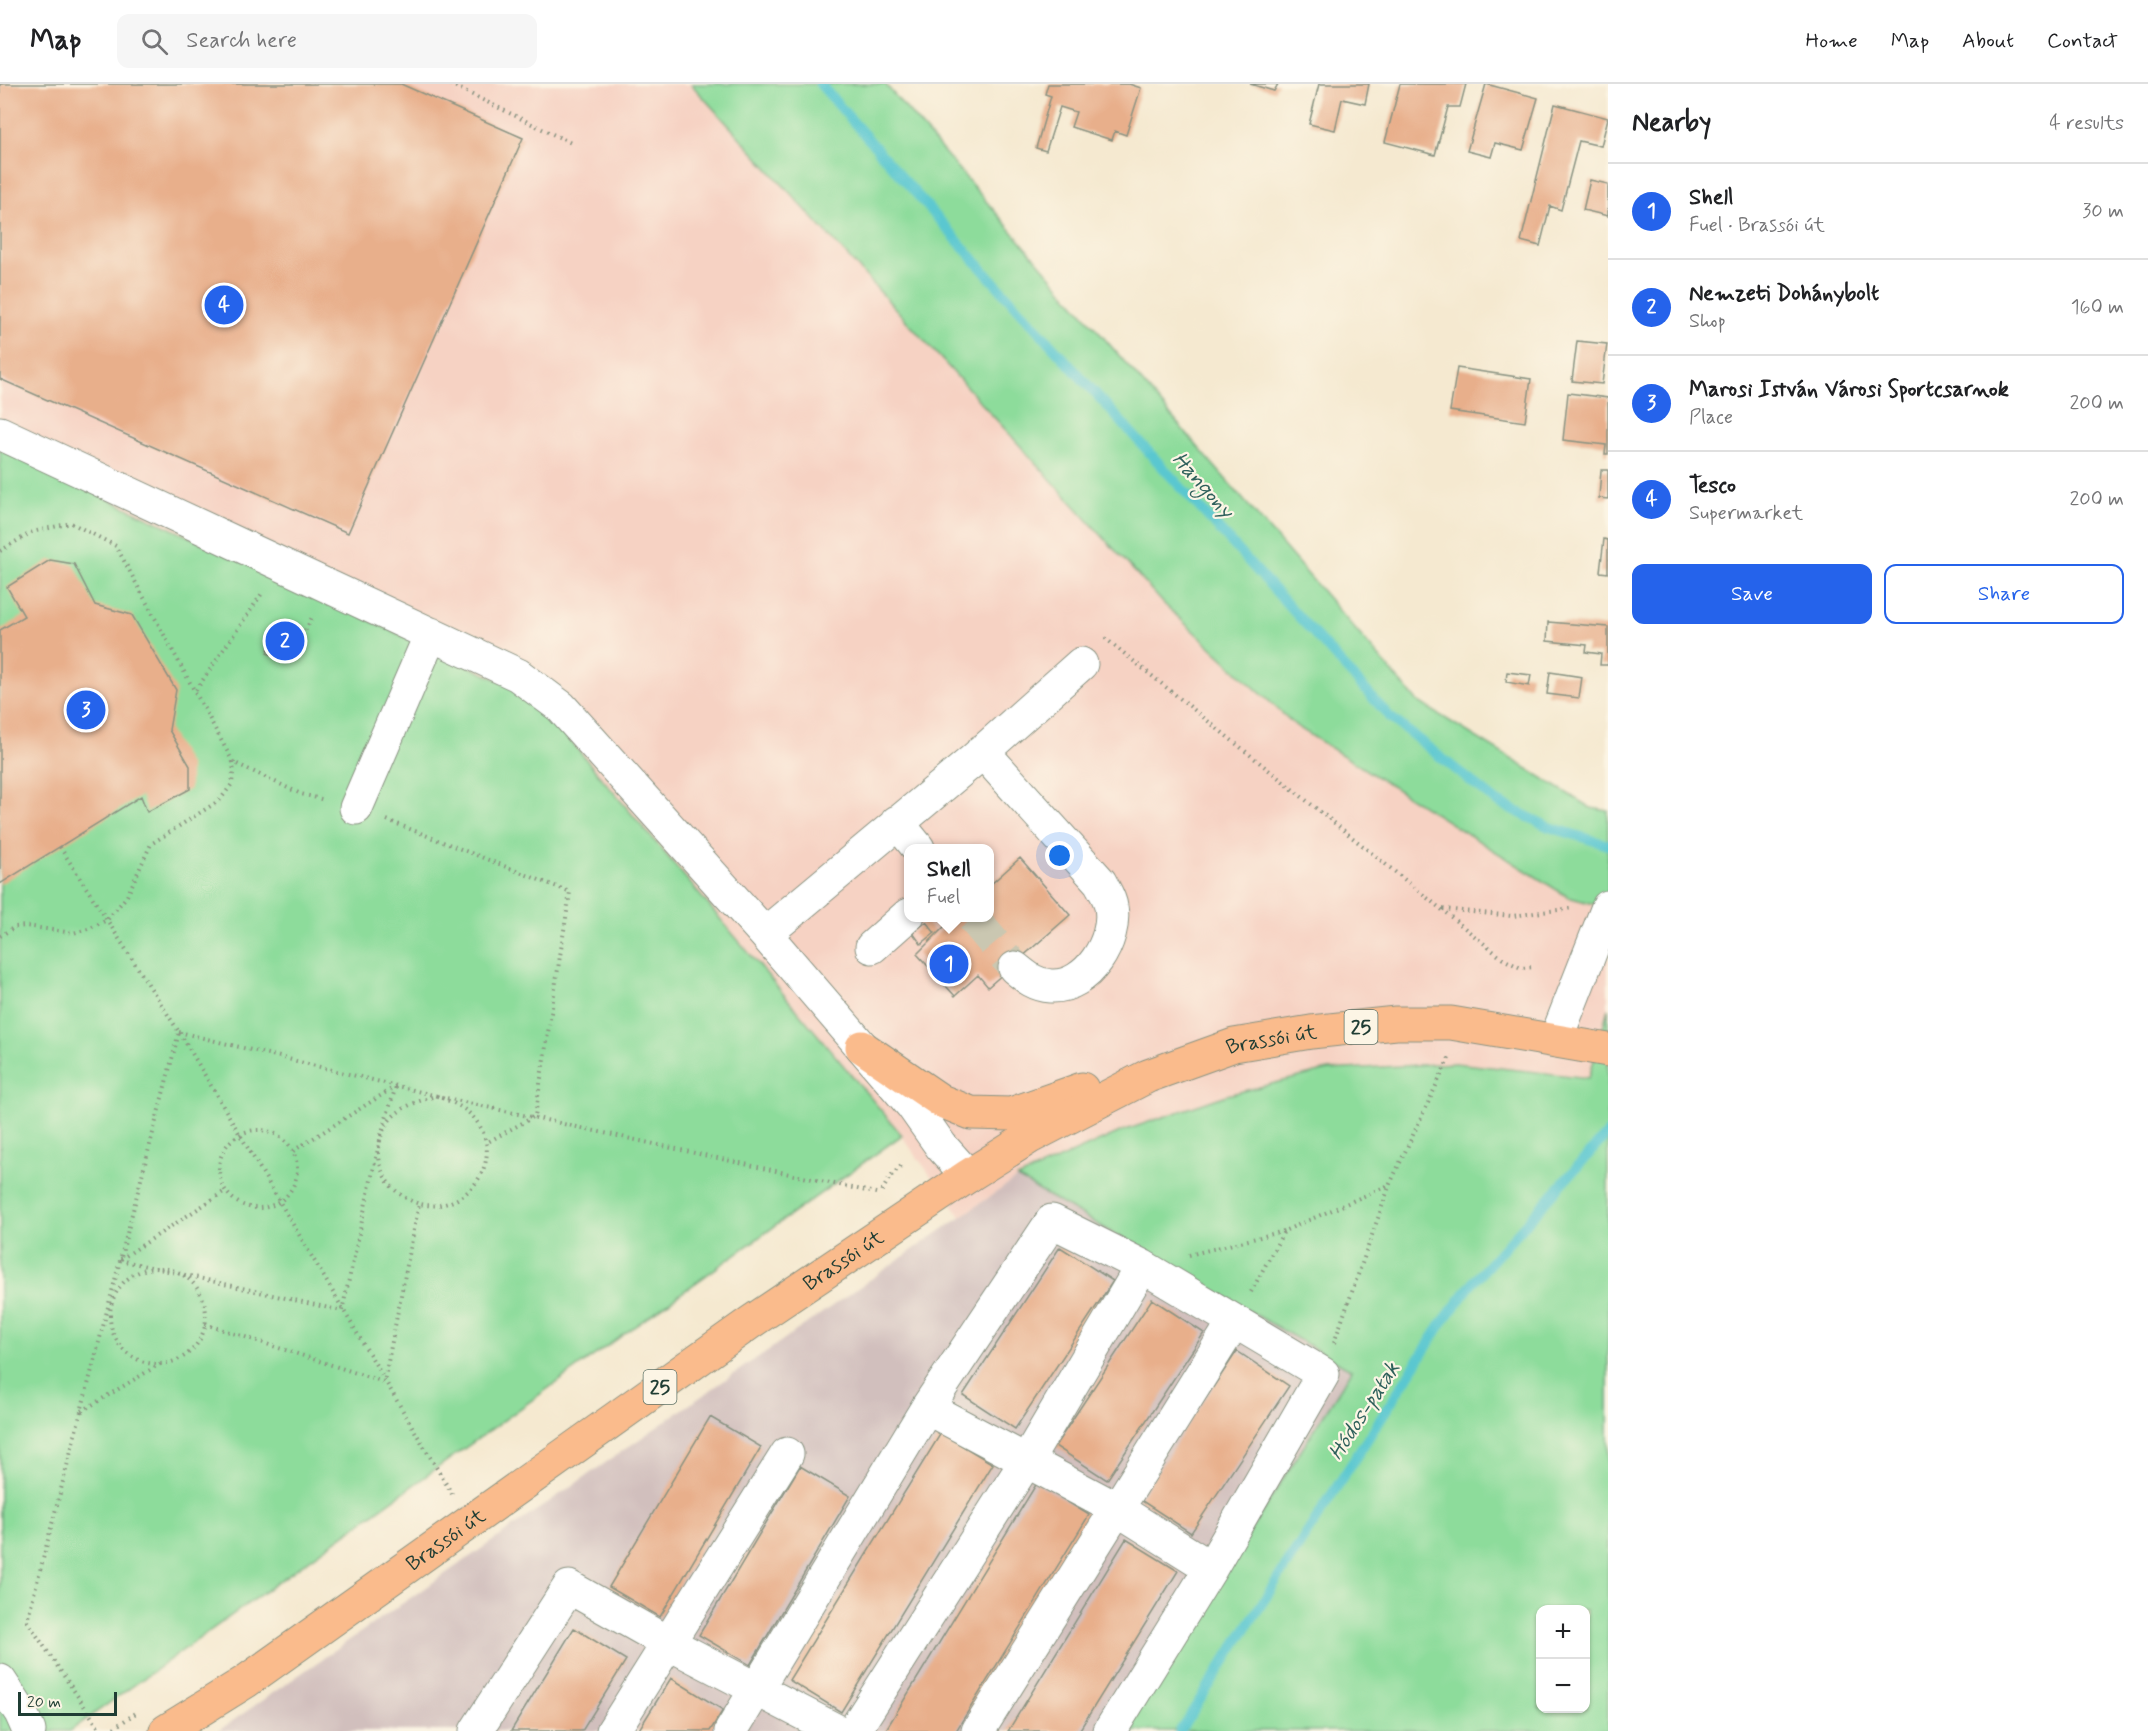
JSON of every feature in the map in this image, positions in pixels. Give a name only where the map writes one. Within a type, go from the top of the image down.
[{"type":"main road","name":"Brassói út","points":[[186,1726],[751,1322],[968,1176],[1030,1137],[1098,1101],[1202,1055],[1256,1040],[1396,1023],[1451,1023],[1556,1039],[1608,1050]]},
{"type":"main road","points":[[862,1047],[949,1105],[986,1115],[1011,1114],[1036,1107],[1121,1073],[1170,1069]]},
{"type":"street","points":[[0,433],[518,675],[561,707],[765,934],[912,1105],[941,1146],[968,1176]]},
{"type":"street","points":[[356,808],[431,634]]},
{"type":"street","points":[[765,934],[982,751],[1081,664]]},
{"type":"street","points":[[982,751],[1100,882],[1111,904],[1111,931],[1104,948],[1096,961],[1074,980],[1060,986],[1039,984],[1015,968]]},
{"type":"street","points":[[897,822],[914,844]]},
{"type":"street","points":[[1556,1039],[1592,907]]},
{"type":"street","points":[[872,947],[904,919]]},
{"type":"street","points":[[731,1731],[927,1408],[1052,1221],[1142,1266],[1323,1374],[1211,1568],[1110,1731]]},
{"type":"street","points":[[854,1731],[1027,1460],[1142,1266]]},
{"type":"street","points":[[978,1731],[1234,1322]]},
{"type":"street","points":[[927,1408],[1117,1509],[1211,1568]]},
{"type":"street","points":[[613,1731],[670,1644],[787,1454]]},
{"type":"street","points":[[476,1731],[569,1587],[670,1644],[837,1731]]},
{"type":"street","points":[[0,1681],[21,1713],[29,1731]]},
{"type":"path","points":[[450,84],[571,143]]},
{"type":"path","points":[[0,552],[32,532],[70,523],[116,546],[234,762],[232,784],[220,800],[151,844],[127,897],[107,920],[73,933],[26,926],[15,927],[0,936]]},
{"type":"path","points":[[196,690],[282,564]]},
{"type":"path","points":[[295,652],[328,586]]},
{"type":"path","points":[[1105,638],[1503,959],[1521,968],[1535,967]]},
{"type":"path","points":[[234,762],[301,794],[356,808],[570,892],[535,1116]]},
{"type":"path","points":[[60,847],[179,1032],[384,1382],[458,1503]]},
{"type":"path","points":[[1442,909],[1512,916],[1592,907]]},
{"type":"path","points":[[179,1032],[437,1096],[880,1194]]},
{"type":"path","points":[[101,1731],[27,1621],[179,1032]]},
{"type":"path","points":[[1323,1374],[1390,1184],[1452,1052]]},
{"type":"path","points":[[342,1311],[381,1135],[396,1086]]},
{"type":"path","points":[[293,1151],[396,1086]]},
{"type":"path","points":[[437,1096],[469,1112],[480,1126],[486,1143],[485,1161],[480,1178],[469,1192],[454,1202],[436,1206],[419,1204],[397,1191],[382,1170],[379,1153],[381,1135],[390,1120],[402,1108],[437,1096]]},
{"type":"path","points":[[486,1143],[535,1116]]},
{"type":"path","points":[[251,1130],[276,1133],[293,1151],[297,1162],[294,1185],[279,1202],[268,1208],[256,1208],[233,1200],[225,1191],[220,1179],[218,1166],[225,1147],[239,1134],[251,1130]]},
{"type":"path","points":[[1142,1266],[1284,1231],[1390,1184]]},
{"type":"path","points":[[120,1260],[225,1191]]},
{"type":"path","points":[[384,1382],[419,1204]]},
{"type":"path","points":[[1234,1322],[1284,1231]]},
{"type":"path","points":[[120,1260],[342,1311]]},
{"type":"path","points":[[149,1269],[167,1269],[184,1275],[197,1288],[205,1305],[205,1324],[200,1339],[190,1352],[176,1361],[160,1364],[145,1362],[131,1356],[119,1345],[112,1332],[109,1317],[111,1301],[120,1286],[132,1275],[149,1269]]},
{"type":"path","points":[[205,1324],[384,1382]]},
{"type":"path","points":[[82,1411],[160,1364]]},
{"type":"shaded area","points":[[0,84],[691,84],[1164,604],[1296,726],[1568,897],[1608,908],[1608,1009],[1589,1078],[1455,1063],[1227,1095],[1120,1132],[1017,1178],[961,1217],[901,1135],[0,449]]},
{"type":"shaded area","points":[[1017,1178],[1352,1370],[1124,1731],[218,1731]]},
{"type":"green space","points":[[691,84],[885,84],[1417,701],[1591,808],[1608,811],[1608,908],[1568,897],[1296,726],[1164,604]]},
{"type":"green space","points":[[0,449],[509,685],[552,719],[902,1135],[70,1731],[0,1731]]},
{"type":"green space","points":[[1608,1009],[1608,1731],[1124,1731],[1352,1370],[1017,1178],[1120,1132],[1227,1095],[1328,1070],[1455,1063],[1589,1078]]},
{"type":"building","points":[[0,84],[401,84],[523,138],[348,533],[0,379]]},
{"type":"building","points":[[1048,84],[1129,84],[1141,88],[1126,135],[1115,131],[1112,140],[1071,127],[1076,112],[1060,107],[1046,151],[1036,148],[1051,96],[1045,94]]},
{"type":"building","points":[[1250,84],[1278,84],[1274,91]]},
{"type":"building","points":[[1319,84],[1369,84],[1365,104],[1342,99],[1335,130],[1309,124]]},
{"type":"building","points":[[1400,84],[1466,84],[1460,107],[1448,107],[1435,155],[1385,142]]},
{"type":"building","points":[[1486,84],[1538,98],[1523,150],[1495,143],[1491,157],[1467,151]]},
{"type":"building","points":[[1555,104],[1608,118],[1601,146],[1579,141],[1561,210],[1550,206],[1540,246],[1521,241]]},
{"type":"building","points":[[1590,180],[1608,184],[1608,216],[1583,210]]},
{"type":"building","points":[[1577,341],[1607,344],[1602,384],[1572,381]]},
{"type":"building","points":[[1457,368],[1531,379],[1525,422],[1450,411]]},
{"type":"building","points":[[1568,393],[1608,398],[1608,454],[1605,454],[1606,445],[1563,440]]},
{"type":"building","points":[[1601,470],[1608,470],[1608,499],[1599,498]]},
{"type":"building","points":[[1604,539],[1608,540],[1608,573],[1600,572]]},
{"type":"building","points":[[50,560],[74,564],[95,605],[132,615],[176,690],[169,730],[190,766],[190,789],[147,812],[141,796],[0,884],[0,630],[24,616],[7,587]]},
{"type":"building","points":[[278,622],[302,630],[291,662],[267,653]]},
{"type":"building","points":[[1548,622],[1608,627],[1608,665],[1600,665],[1601,654],[1586,652],[1587,645],[1547,641]]},
{"type":"building","points":[[1507,672],[1531,675],[1529,686],[1506,682]]},
{"type":"building","points":[[1550,672],[1582,677],[1579,698],[1547,694]]},
{"type":"building","points":[[1020,858],[1070,915],[988,987],[978,975],[955,996],[917,954],[949,922],[994,922],[994,881]]},
{"type":"building","points":[[926,922],[935,933],[921,944],[913,933]]},
{"type":"building","points":[[1060,1247],[1113,1281],[1015,1429],[963,1395]]},
{"type":"building","points":[[1152,1299],[1204,1333],[1107,1480],[1055,1446]]},
{"type":"building","points":[[1237,1351],[1289,1386],[1191,1533],[1139,1499]]},
{"type":"building","points":[[710,1417],[761,1447],[660,1617],[609,1587]]},
{"type":"building","points":[[941,1433],[993,1464],[841,1712],[789,1680]]},
{"type":"building","points":[[800,1466],[850,1496],[750,1665],[699,1635]]},
{"type":"building","points":[[1037,1483],[1089,1515],[956,1731],[885,1731]]},
{"type":"building","points":[[1126,1539],[1178,1571],[1079,1731],[1008,1731]]},
{"type":"building","points":[[574,1628],[626,1660],[582,1731],[511,1731]]},
{"type":"building","points":[[671,1678],[723,1710],[710,1731],[638,1731]]},
{"type":"waterway","name":"Hangony","points":[[820,84],[984,271],[1390,717],[1497,802],[1549,827],[1608,845]]},
{"type":"waterway","name":"Hódos-patak","points":[[1180,1731],[1442,1323],[1474,1281],[1608,1133]]},
{"type":"tunnel","points":[[976,922],[1015,968]]},
{"type":"place","name":"Tesco","points":[[224,305]]},
{"type":"place","name":"Nemzeti Dohánybolt","points":[[285,641]]},
{"type":"place","name":"Marosi István Városi Sportcsarnok","points":[[86,710]]},
{"type":"place","name":"Shell","points":[[949,964]]}]
